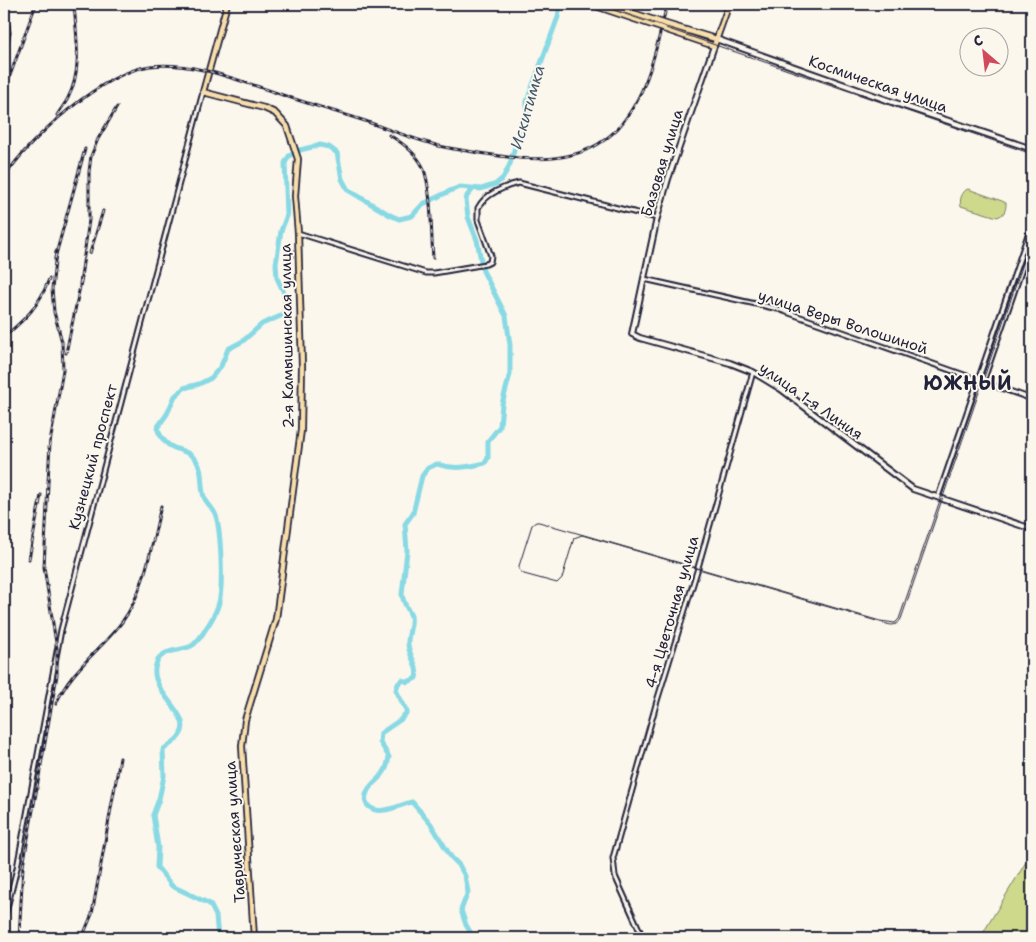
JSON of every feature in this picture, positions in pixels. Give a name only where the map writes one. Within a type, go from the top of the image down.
[{"type":"main road","name":"Кузнецкий проспект","points":[[203,92],[227,4]]},
{"type":"main road","points":[[590,4],[665,27],[714,46]]},
{"type":"main road","points":[[606,4],[656,24]]},
{"type":"main road","name":"Базовая улица","points":[[632,334],[657,218],[676,154],[729,4]]},
{"type":"main road","points":[[665,27],[716,39]]},
{"type":"main road","name":"Космическая улица","points":[[716,39],[1032,149]]},
{"type":"main road","name":"2-я Камышинская улица","points":[[203,92],[264,108],[275,113],[287,126],[298,159],[295,196],[302,366],[301,430],[276,619],[244,725]]},
{"type":"main road","name":"улица 1-я Линия","points":[[632,334],[640,338],[730,363],[753,372],[781,389],[913,489],[1032,529]]},
{"type":"main road","name":"Таврическая улица","points":[[244,725],[242,746],[254,938]]},
{"type":"street","name":"Кузнецкий проспект","points":[[4,920],[17,868],[61,630],[203,92]]},
{"type":"street","points":[[298,233],[426,273],[434,273],[478,266],[486,264],[491,260],[492,256],[478,220],[478,208],[485,199],[508,185],[519,184],[657,218]]},
{"type":"street","points":[[938,497],[1032,223]]},
{"type":"street","points":[[983,382],[1032,240]]},
{"type":"street","name":"улица Веры Волошиной","points":[[644,279],[778,309],[1032,399]]},
{"type":"street","name":"4-я Цветочная улица","points":[[643,938],[617,882],[613,858],[655,709],[697,572],[753,372]]},
{"type":"green space","points":[[968,189],[1006,203],[1004,212],[997,217],[961,206],[962,196]]},
{"type":"green space","points":[[1032,852],[1032,938],[980,938]]},
{"type":"waterway","name":"Искитимка","points":[[218,938],[216,916],[210,904],[172,886],[157,867],[158,847],[153,815],[164,776],[163,750],[179,737],[183,728],[182,720],[160,687],[155,669],[157,662],[165,653],[193,645],[201,636],[218,606],[221,588],[218,524],[215,513],[204,497],[198,464],[191,455],[166,443],[157,428],[167,414],[175,396],[184,388],[211,378],[221,366],[228,349],[243,341],[262,324],[283,315],[286,308],[284,293],[277,278],[276,264],[281,231],[287,215],[285,163],[289,156],[300,150],[320,145],[329,147],[337,153],[342,179],[348,190],[399,219],[412,216],[423,204],[460,187],[481,189],[496,184],[503,178],[510,164],[517,140],[527,118],[527,101],[558,17],[560,4]]},
{"type":"waterway","points":[[473,189],[466,200],[468,217],[477,240],[483,271],[506,316],[510,345],[510,374],[502,404],[500,426],[488,441],[488,458],[485,463],[467,467],[437,464],[428,468],[422,476],[413,513],[405,524],[407,551],[402,594],[404,603],[411,616],[408,644],[417,673],[416,678],[408,682],[402,680],[398,684],[396,690],[407,712],[400,720],[381,733],[380,742],[389,757],[388,763],[384,772],[368,790],[365,800],[372,809],[376,810],[392,809],[412,802],[431,824],[465,876],[468,892],[461,910],[466,925],[474,938]]},
{"type":"tram line","points":[[596,4],[1032,154]]},
{"type":"tram line","points":[[1032,234],[899,619],[895,623],[880,621],[539,522],[532,525],[519,570],[524,574],[557,583],[562,578],[574,538],[582,535],[887,624],[896,624],[901,619],[1032,238]]},
{"type":"railway","points":[[4,92],[36,4]]},
{"type":"railway","points":[[57,115],[68,98],[76,76],[77,40],[74,4]]},
{"type":"railway","points":[[4,178],[15,162],[49,127],[89,94],[131,71],[150,66],[166,65],[182,66],[230,77],[444,147],[516,158],[535,159],[571,155],[604,141],[618,128],[637,101],[650,69],[667,4]]},
{"type":"railway","points":[[4,63],[10,33],[9,25]]},
{"type":"railway","points":[[80,284],[89,220],[91,156],[98,139],[117,107]]},
{"type":"railway","points":[[389,135],[409,149],[423,167],[430,199],[433,258]]},
{"type":"railway","points":[[55,258],[85,149]]},
{"type":"railway","points":[[90,253],[103,211]]},
{"type":"railway","points":[[49,448],[63,370],[62,342],[54,312],[52,289],[56,252]]},
{"type":"railway","points":[[66,353],[82,277]]},
{"type":"railway","points":[[4,337],[31,312],[41,297],[49,279]]},
{"type":"railway","points":[[19,938],[23,866],[57,675],[57,649],[44,567],[50,441]]},
{"type":"railway","points":[[29,559],[41,495]]},
{"type":"railway","points":[[56,704],[77,670],[114,632],[130,610],[147,566],[161,506]]},
{"type":"railway","points":[[82,938],[92,914],[120,758]]},
{"type":"railway","points":[[100,938],[111,934]]},
{"type":"district","name":"ЮЖНЫЙ","points":[[968,383]]}]
